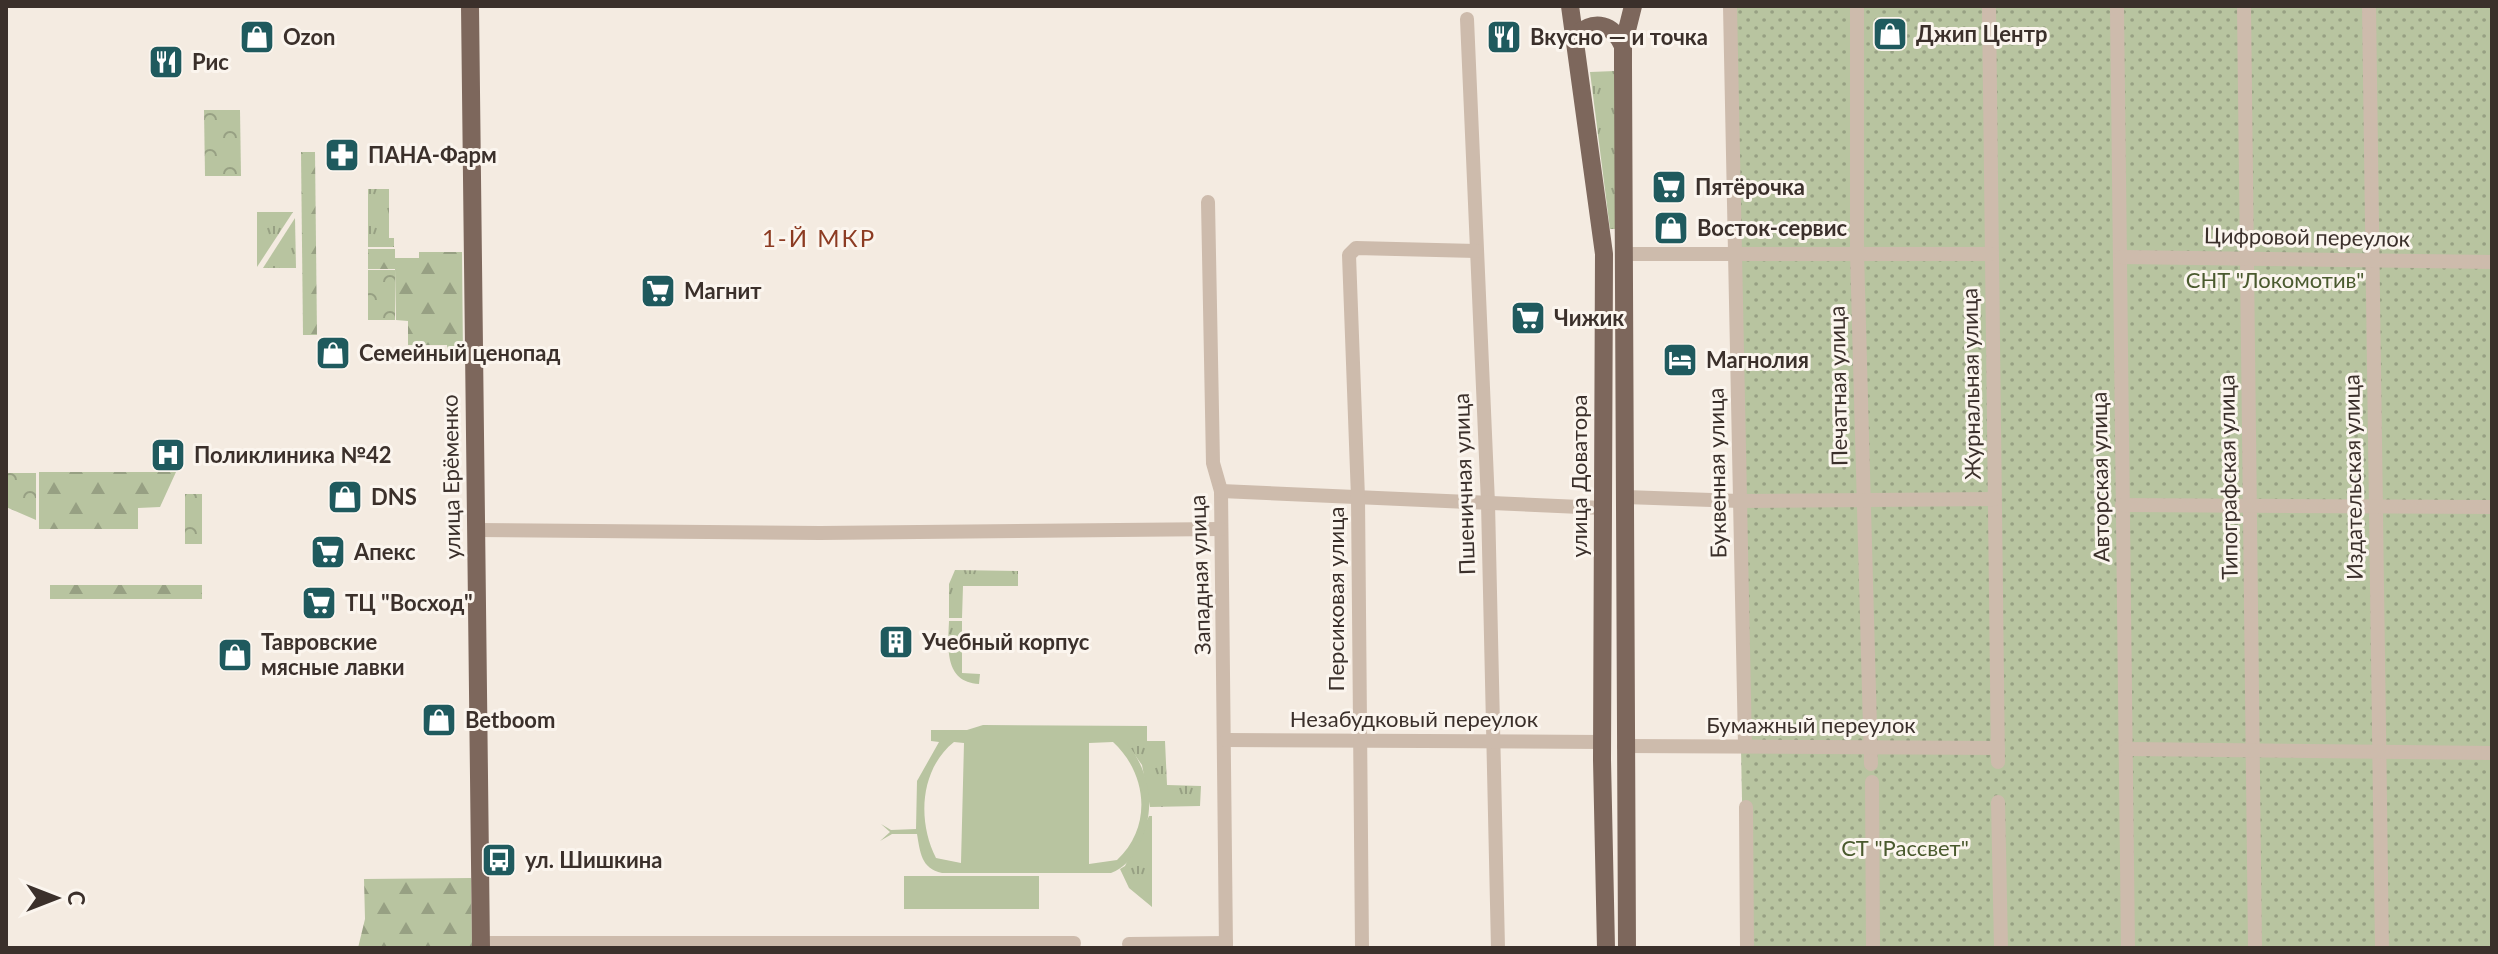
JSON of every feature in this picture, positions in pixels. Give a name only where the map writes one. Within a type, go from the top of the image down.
[{"type":"main road","name":"улица Ерёменко","points":[[470,6],[481,945]]},
{"type":"main road","name":"улица Доватора","points":[[1570,6],[1603,243],[1602,742],[1606,948]]},
{"type":"main road","name":"улица Доватора","points":[[1627,948],[1623,46],[1633,6]]},
{"type":"main road","points":[[1576,35],[1587,27],[1603,25],[1618,34],[1623,46]]},
{"type":"street","name":"Буквенная улица","points":[[1730,6],[1745,746]]},
{"type":"street","name":"Печатная улица","points":[[1857,6],[1857,253],[1871,764]]},
{"type":"street","name":"Журнальная улица","points":[[1989,6],[1998,755]]},
{"type":"street","name":"Авторская улица","points":[[2117,6],[2128,948]]},
{"type":"street","name":"Типографская улица","points":[[2244,6],[2255,948]]},
{"type":"street","name":"Издательская улица","points":[[2369,6],[2382,948]]},
{"type":"street","name":"Пшеничная улица","points":[[1467,19],[1488,503],[1498,948]]},
{"type":"street","name":"Западная улица","points":[[1208,202],[1213,463],[1221,491],[1226,945]]},
{"type":"street","name":"Персиковая улица","points":[[1362,948],[1358,498],[1351,250],[1476,251]]},
{"type":"street","points":[[1625,254],[1991,254]]},
{"type":"street","name":"Цифровой переулок","points":[[2121,257],[2492,262]]},
{"type":"street","points":[[1221,491],[1603,508]]},
{"type":"street","points":[[1625,497],[1740,501],[1994,499]]},
{"type":"street","points":[[2122,505],[2492,507]]},
{"type":"street","points":[[476,530],[820,533],[1221,529]]},
{"type":"street","name":"Незабудковый переулок","points":[[1226,740],[1602,742]]},
{"type":"street","name":"Бумажный переулок","points":[[1624,746],[1871,747],[1998,755]]},
{"type":"street","points":[[2127,749],[2492,753]]},
{"type":"street","points":[[1872,782],[1873,948]]},
{"type":"street","points":[[1998,802],[2001,948]]},
{"type":"street","points":[[1746,807],[1747,948]]},
{"type":"street","points":[[481,945],[1074,943]]},
{"type":"street","points":[[1129,944],[1226,945]]},
{"type":"green space","points":[[1726,6],[2492,6],[2492,948],[1745,948]]},
{"type":"green space","points":[[1615,71],[1615,229],[1610,229],[1590,72]]},
{"type":"green space","points":[[204,110],[240,110],[241,176],[205,176]]},
{"type":"green space","points":[[301,152],[315,152],[317,335],[303,335]]},
{"type":"green space","points":[[368,189],[389,189],[389,238],[394,238],[394,247],[368,247]]},
{"type":"green space","points":[[257,212],[293,212],[257,267]]},
{"type":"green space","points":[[295,218],[296,268],[263,268]]},
{"type":"green space","points":[[368,249],[395,249],[395,258],[419,258],[419,252],[462,252],[463,357],[448,357],[447,345],[408,345],[408,321],[396,320],[395,269],[368,269]]},
{"type":"green space","points":[[368,270],[395,270],[395,320],[368,320]]},
{"type":"green space","points":[[39,472],[176,472],[160,507],[138,508],[138,529],[39,529]]},
{"type":"green space","points":[[6,473],[36,473],[36,520],[6,507]]},
{"type":"green space","points":[[185,494],[202,494],[202,544],[185,544]]},
{"type":"green space","points":[[955,570],[1018,571],[1018,586],[963,586],[962,618],[949,618],[949,584]]},
{"type":"green space","points":[[50,585],[202,585],[202,599],[50,599]]},
{"type":"green space","points":[[949,621],[962,621],[962,673],[980,674],[979,684],[959,677],[950,662]]},
{"type":"green space","points":[[983,725],[1147,726],[1147,741],[1126,741],[1146,779],[1149,806],[1144,833],[1130,859],[1111,873],[942,873],[926,863],[917,834],[892,834],[880,841],[890,832],[881,824],[891,830],[916,829],[917,781],[939,742],[931,741],[931,730],[967,730]],"holes":[[[954,742],[964,743],[961,863],[936,858],[924,812],[928,781],[934,766]],[[1113,742],[1133,769],[1139,784],[1141,816],[1129,847],[1117,860],[1089,864],[1089,743]]]},
{"type":"green space","points":[[1125,741],[1165,741],[1167,785],[1201,786],[1200,806],[1150,807],[1142,765]]},
{"type":"green space","points":[[1149,816],[1152,816],[1152,907],[1129,888],[1120,869],[1125,866]]},
{"type":"green space","points":[[904,876],[1039,876],[1039,909],[904,909]]},
{"type":"green space","points":[[471,878],[472,948],[358,948],[365,919],[364,879]]},
{"type":"place","name":"Джип Центр","points":[[1890,34]]},
{"type":"place","name":"Ozon","points":[[257,37]]},
{"type":"place","name":"Вкусно — и точка","points":[[1504,37]]},
{"type":"place","name":"Рис","points":[[166,62]]},
{"type":"place","name":"ПАНА-Фарм","points":[[342,155]]},
{"type":"place","name":"Пятёрочка","points":[[1669,187]]},
{"type":"place","name":"Восток-сервис","points":[[1671,228]]},
{"type":"place","name":"Магнит","points":[[658,291]]},
{"type":"place","name":"Чижик","points":[[1528,318]]},
{"type":"place","name":"Семейный ценопад","points":[[333,353]]},
{"type":"place","name":"Магнолия","points":[[1680,360]]},
{"type":"place","name":"Поликлиника №42","points":[[168,455]]},
{"type":"place","name":"DNS","points":[[345,497]]},
{"type":"place","name":"Апекс","points":[[328,552]]},
{"type":"place","name":"ТЦ \"Восход\"","points":[[319,603]]},
{"type":"place","name":"Учебный корпус","points":[[896,642]]},
{"type":"place","name":"Тавровские мясные лавки","points":[[235,655]]},
{"type":"place","name":"Betboom","points":[[439,720]]},
{"type":"place","name":"ул. Шишкина","points":[[499,860]]},
{"type":"district","name":"1-Й МКР","points":[[819,239]]},
{"type":"park label","name":"СНТ \"Локомотив\"","points":[[2275,280]]},
{"type":"park label","name":"СТ \"Рассвет\"","points":[[1905,848]]}]
